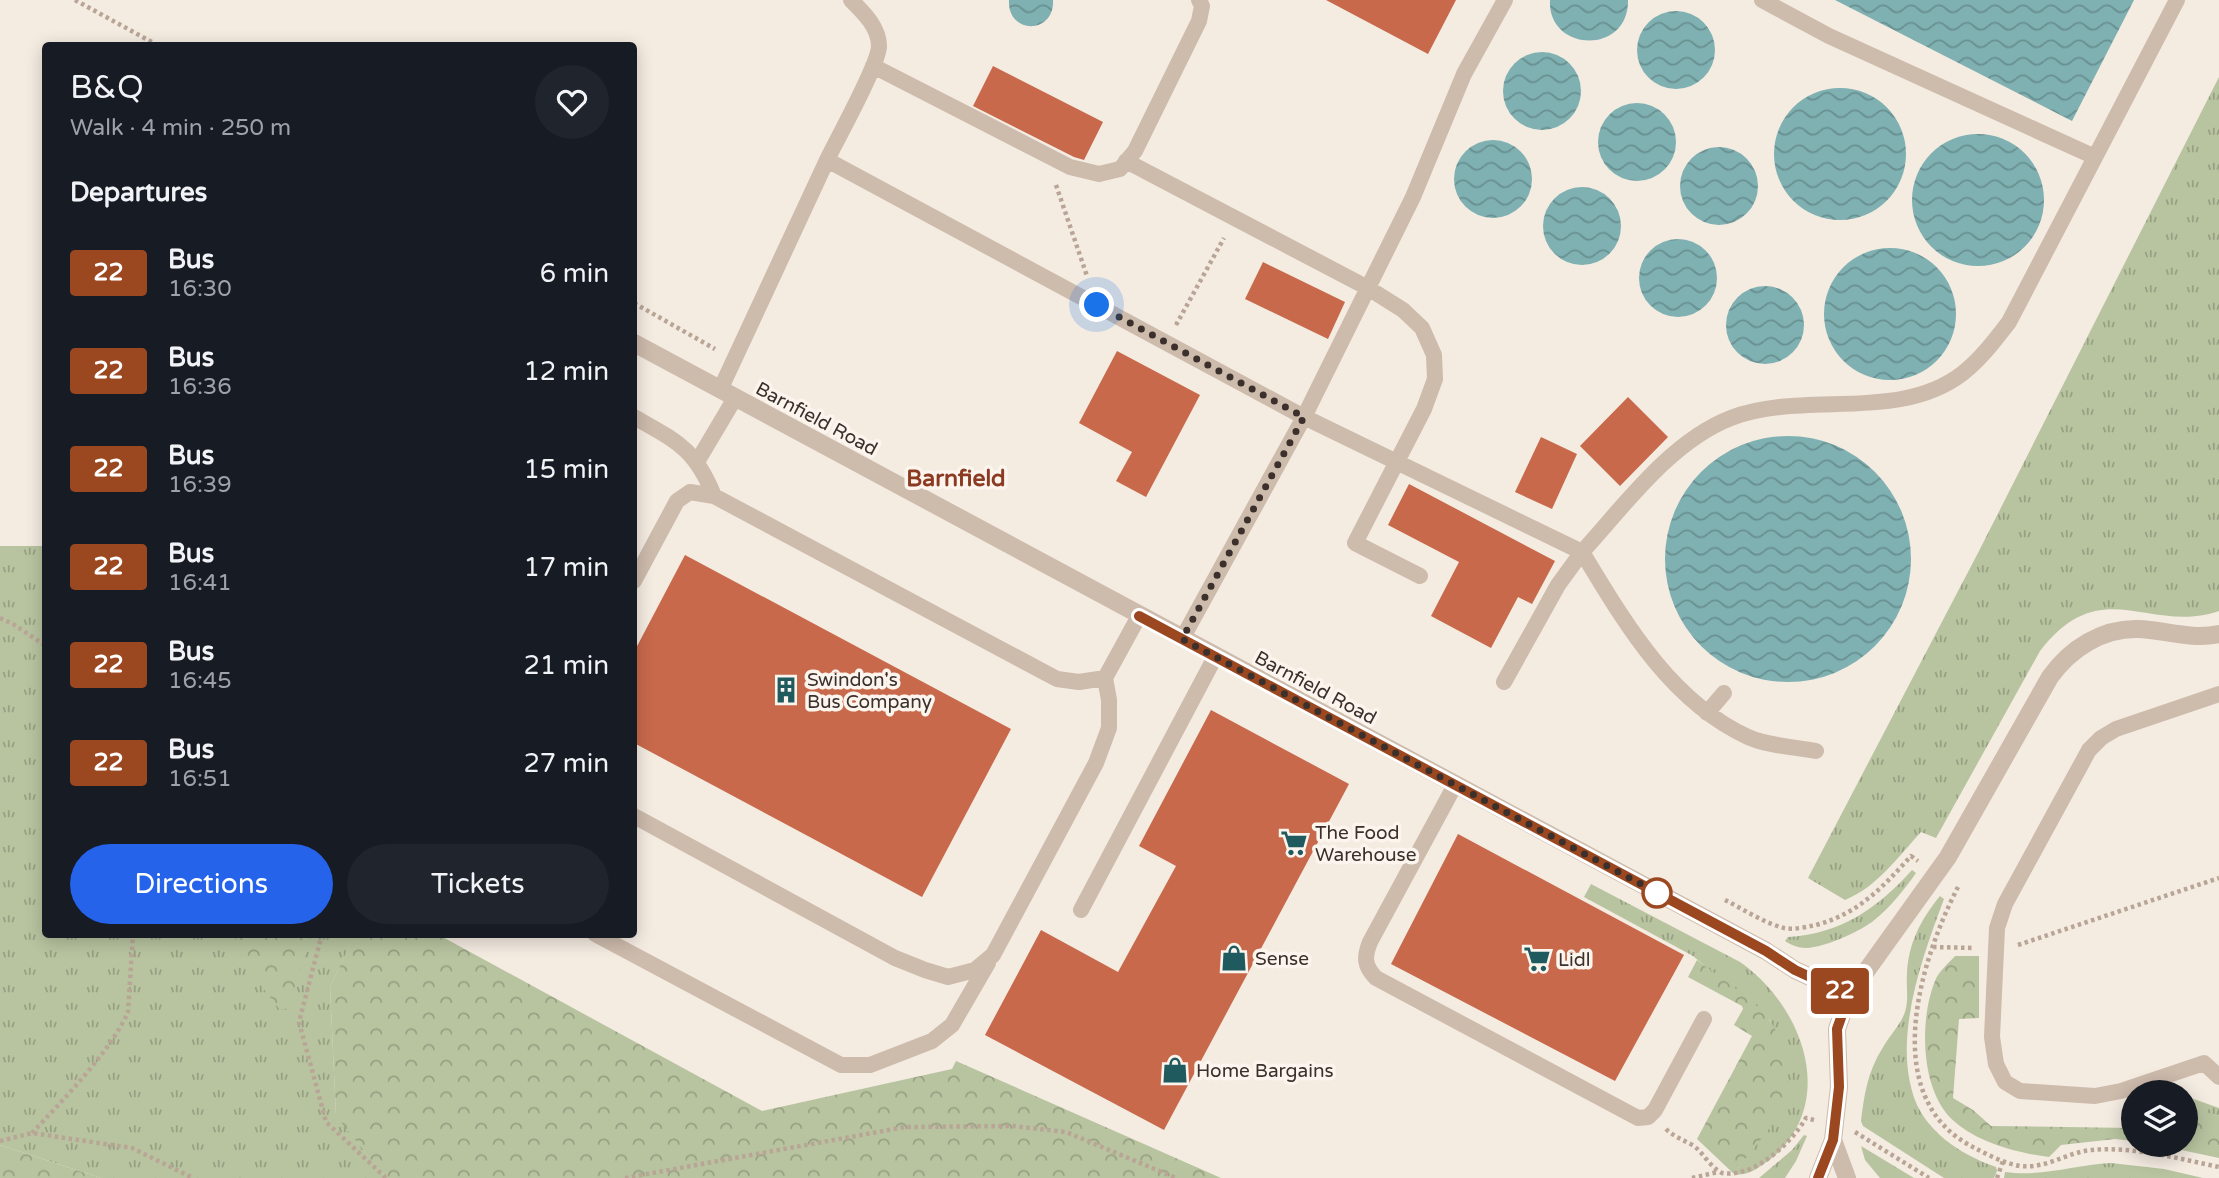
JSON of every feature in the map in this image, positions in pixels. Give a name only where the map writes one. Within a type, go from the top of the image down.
[{"type":"street","name":"Barnfield Road","points":[[637,346],[1766,951],[1795,970],[1849,995]]},
{"type":"street","points":[[1818,1178],[1834,1132],[1839,1087],[1837,1029],[1849,995],[1943,865],[2050,677],[2066,657],[2090,641],[2120,630],[2138,629],[2194,637],[2219,634]]},
{"type":"street","points":[[1834,1132],[1847,1178]]},
{"type":"lane","points":[[697,461],[728,394],[734,359],[873,66],[879,47],[876,30],[851,0]]},
{"type":"lane","points":[[873,66],[1070,167],[1099,174],[1120,169],[1135,151],[1199,21],[1202,6],[1199,0]]},
{"type":"lane","points":[[1182,639],[1304,417],[1413,197],[1464,74],[1505,0]]},
{"type":"lane","points":[[1762,0],[1829,36],[2095,157]]},
{"type":"lane","points":[[1504,681],[1558,585],[1582,552],[1673,455],[1698,434],[1730,418],[1761,409],[1900,400],[1934,390],[1962,374],[1987,351],[2009,322],[2177,0]]},
{"type":"lane","points":[[827,160],[1304,417],[1582,552],[1631,631],[1686,696],[1707,713],[1751,738],[1816,751]]},
{"type":"lane","points":[[1126,161],[1368,288],[1403,310],[1422,328],[1434,355],[1435,379],[1424,409],[1355,543],[1420,576]]},
{"type":"lane","points":[[637,419],[677,441],[692,454],[706,475],[714,495]]},
{"type":"lane","points":[[637,575],[677,501],[690,492],[714,495],[1057,680],[1079,682],[1105,678]]},
{"type":"lane","points":[[603,938],[841,1065],[870,1065],[932,1041],[951,1025],[993,955],[1096,763],[1109,728],[1109,700],[1105,678],[1139,616]]},
{"type":"lane","points":[[1081,910],[1215,657]]},
{"type":"lane","points":[[1707,713],[1724,693]]},
{"type":"lane","points":[[2219,694],[2116,729],[2095,743],[2085,757],[2006,904],[1997,928],[1992,1048],[2000,1074],[2012,1088],[2030,1093],[2108,1094],[2204,1063],[2219,1077]]},
{"type":"lane","points":[[1455,785],[1365,954],[1366,963],[1376,978],[1638,1118],[1648,1118],[1655,1110],[1704,1019]]},
{"type":"lane","points":[[637,818],[895,958],[925,970],[948,976],[975,970],[993,955]]},
{"type":"path","points":[[75,0],[152,42]]},
{"type":"path","points":[[1045,155],[1097,305]]},
{"type":"path","points":[[1167,343],[1235,219]]},
{"type":"path","points":[[637,305],[734,359]]},
{"type":"path","points":[[0,618],[42,643]]},
{"type":"path","points":[[1714,894],[1783,928],[1810,926],[1831,921],[1869,900],[1911,856]]},
{"type":"path","points":[[1933,947],[2012,947],[2219,878]]},
{"type":"path","points":[[32,1133],[112,1041],[123,1023],[128,1012],[133,938]]},
{"type":"path","points":[[321,938],[299,1022],[326,1122],[386,1178]]},
{"type":"path","points":[[1692,1178],[1719,1172],[1733,1178],[1743,1178],[1769,1163],[1783,1150],[1806,1118],[1834,1132],[1865,1137],[1928,1178]]},
{"type":"path","points":[[625,1178],[905,1127],[1013,1126],[1066,1132],[1176,1178]]},
{"type":"path","points":[[0,1141],[32,1133],[132,1148],[193,1178]]},
{"type":"path","points":[[1997,1178],[2003,1161]]},
{"type":"green space","points":[[2219,77],[2219,611],[2194,616],[2170,616],[2105,610],[2084,614],[2063,627],[2040,651],[1936,838],[1921,832],[1877,879],[1845,900],[1808,878],[1979,551]]},
{"type":"green space","points":[[0,546],[42,546],[42,938],[354,938],[330,987],[336,1115],[386,1178],[101,1178],[0,1145]]},
{"type":"green space","points":[[1912,870],[1916,873],[1896,899],[1878,917],[1858,931],[1814,947],[1800,947],[1785,941],[1788,937],[1825,931],[1857,917],[1886,896]]},
{"type":"green space","points":[[1591,884],[1740,962],[1762,980],[1781,1003],[1795,1028],[1804,1055],[1808,1082],[1804,1109],[1792,1135],[1772,1158],[1754,1170],[1734,1174],[1745,1158],[1771,1021],[1693,956],[1584,897]]},
{"type":"green space","points":[[1940,896],[1944,899],[1920,969],[1909,1019],[1908,1068],[1912,1091],[1924,1118],[1934,1129],[1970,1156],[1996,1167],[1994,1178],[1944,1178],[1863,1126],[1861,1121],[1873,1066],[1905,1012],[1908,963],[1913,942],[1921,923]]},
{"type":"green space","points":[[235,938],[311,938],[296,983],[297,1006],[280,1010],[251,973]]},
{"type":"green space","points":[[353,938],[445,938],[762,1111],[952,1069],[956,1061],[1221,1178],[386,1178],[336,1116],[330,987]]},
{"type":"green space","points":[[1955,956],[1979,956],[1979,1018],[1959,1019],[1953,1098],[1973,1110],[1991,1126],[2121,1128],[2121,1140],[2061,1145],[2049,1157],[1999,1146],[1975,1136],[1955,1122],[1943,1109],[1935,1093],[1926,1055],[1926,1015],[1935,981]]},
{"type":"green space","points":[[1697,960],[1765,1014],[1779,1038],[1785,1059],[1788,1081],[1786,1099],[1769,1129],[1734,1174],[1697,1139],[1752,1036],[1734,1025],[1742,1006],[1688,977]]},
{"type":"green space","points":[[2198,1100],[2219,1108],[2219,1116],[2198,1110]]},
{"type":"green space","points":[[2198,1109],[2219,1116],[2219,1158],[2198,1154]]},
{"type":"green space","points":[[1804,1135],[1807,1136],[1796,1161],[1785,1178],[1759,1178],[1792,1150]]},
{"type":"green space","points":[[0,1145],[101,1178],[0,1178]]},
{"type":"green space","points":[[1861,1146],[1914,1178],[1880,1178],[1865,1160]]},
{"type":"green space","points":[[2111,1163],[2164,1169],[2203,1178],[2004,1178],[2005,1172],[2045,1172]]},
{"type":"water","points":[[1009,0],[1053,0],[1052,11],[1047,20],[1039,25],[1023,25],[1015,20],[1010,11]]},
{"type":"water","points":[[1550,0],[1628,0],[1625,18],[1616,31],[1603,38],[1588,40],[1574,38],[1561,30],[1553,17]]},
{"type":"water","points":[[1835,0],[2134,0],[2072,121]]},
{"type":"water","points":[[1676,11],[1691,14],[1704,22],[1712,35],[1715,50],[1712,65],[1704,78],[1691,86],[1676,89],[1661,86],[1648,78],[1640,65],[1637,50],[1640,35],[1648,22],[1661,14]]},
{"type":"water","points":[[1542,52],[1557,55],[1570,63],[1578,76],[1581,91],[1578,106],[1570,119],[1557,127],[1542,130],[1527,127],[1514,119],[1506,106],[1503,91],[1506,76],[1514,63],[1527,55]]},
{"type":"water","points":[[1840,88],[1865,93],[1886,108],[1901,129],[1906,154],[1901,179],[1886,200],[1865,215],[1840,220],[1815,215],[1794,200],[1779,179],[1774,154],[1779,129],[1794,108],[1815,93]]},
{"type":"water","points":[[1637,103],[1652,106],[1665,114],[1673,127],[1676,142],[1673,157],[1665,170],[1652,178],[1637,181],[1622,178],[1609,170],[1601,157],[1598,142],[1601,127],[1609,114],[1622,106]]},
{"type":"water","points":[[1978,134],[2003,139],[2024,154],[2039,175],[2044,200],[2039,225],[2024,246],[2003,261],[1978,266],[1953,261],[1932,246],[1917,225],[1912,200],[1917,175],[1932,154],[1953,139]]},
{"type":"water","points":[[1493,140],[1508,143],[1521,151],[1529,164],[1532,179],[1529,194],[1521,207],[1508,215],[1493,218],[1478,215],[1465,207],[1457,194],[1454,179],[1457,164],[1465,151],[1478,143]]},
{"type":"water","points":[[1719,147],[1734,150],[1747,158],[1755,171],[1758,186],[1755,201],[1747,214],[1734,222],[1719,225],[1704,222],[1691,214],[1683,201],[1680,186],[1683,171],[1691,158],[1704,150]]},
{"type":"water","points":[[1582,187],[1597,190],[1610,198],[1618,211],[1621,226],[1618,241],[1610,254],[1597,262],[1582,265],[1567,262],[1554,254],[1546,241],[1543,226],[1546,211],[1554,198],[1567,190]]},
{"type":"water","points":[[1678,239],[1693,242],[1706,250],[1714,263],[1717,278],[1714,293],[1706,306],[1693,314],[1678,317],[1663,314],[1650,306],[1642,293],[1639,278],[1642,263],[1650,250],[1663,242]]},
{"type":"water","points":[[1890,248],[1915,253],[1936,268],[1951,289],[1956,314],[1951,339],[1936,360],[1915,375],[1890,380],[1865,375],[1844,360],[1829,339],[1824,314],[1829,289],[1844,268],[1865,253]]},
{"type":"water","points":[[1765,286],[1780,289],[1793,297],[1801,310],[1804,325],[1801,340],[1793,353],[1780,361],[1765,364],[1750,361],[1737,353],[1729,340],[1726,325],[1729,310],[1737,297],[1750,289]]},
{"type":"water","points":[[1788,436],[1835,446],[1856,457],[1875,472],[1890,491],[1901,512],[1911,559],[1901,606],[1890,627],[1875,646],[1856,661],[1835,672],[1788,682],[1741,672],[1720,661],[1701,646],[1686,627],[1675,606],[1665,559],[1675,512],[1686,491],[1701,472],[1720,457],[1741,446]]},
{"type":"building","points":[[1326,0],[1456,0],[1428,54]]},
{"type":"building","points":[[993,66],[1103,122],[1084,160],[973,106]]},
{"type":"building","points":[[1263,262],[1345,302],[1328,339],[1245,299]]},
{"type":"building","points":[[1117,351],[1200,395],[1146,497],[1116,481],[1132,452],[1079,423]]},
{"type":"building","points":[[1628,397],[1668,437],[1620,486],[1580,446]]},
{"type":"building","points":[[1541,437],[1577,454],[1552,509],[1515,492]]},
{"type":"building","points":[[1409,484],[1555,561],[1532,604],[1518,597],[1491,648],[1431,616],[1459,562],[1388,525]]},
{"type":"building","name":"Swindon's Bus Company","points":[[685,555],[1011,729],[922,897],[637,745],[637,646]]},
{"type":"building","points":[[1211,710],[1349,784],[1164,1130],[985,1035],[1041,930],[1118,972],[1176,866],[1139,846]]},
{"type":"building","name":"Lidl","points":[[1458,834],[1684,955],[1615,1081],[1391,964]]},
{"type":"bus line","name":"22","points":[[1139,616],[1781,959],[1795,970],[1849,995],[1837,1029],[1839,1087],[1833,1140],[1818,1178]]},
{"type":"place","name":"Swindon's Bus Company","points":[[786,690]]},
{"type":"place","name":"The Food Warehouse","points":[[1294,843]]},
{"type":"place","name":"Sense","points":[[1234,958]]},
{"type":"place","name":"Lidl","points":[[1537,959]]},
{"type":"place","name":"Home Bargains","points":[[1175,1070]]},
{"type":"district","name":"Barnfield","points":[[956,478]]},
{"type":"route","points":[[1097,305],[1304,417],[1182,639],[1669,899],[1657,893]]}]
